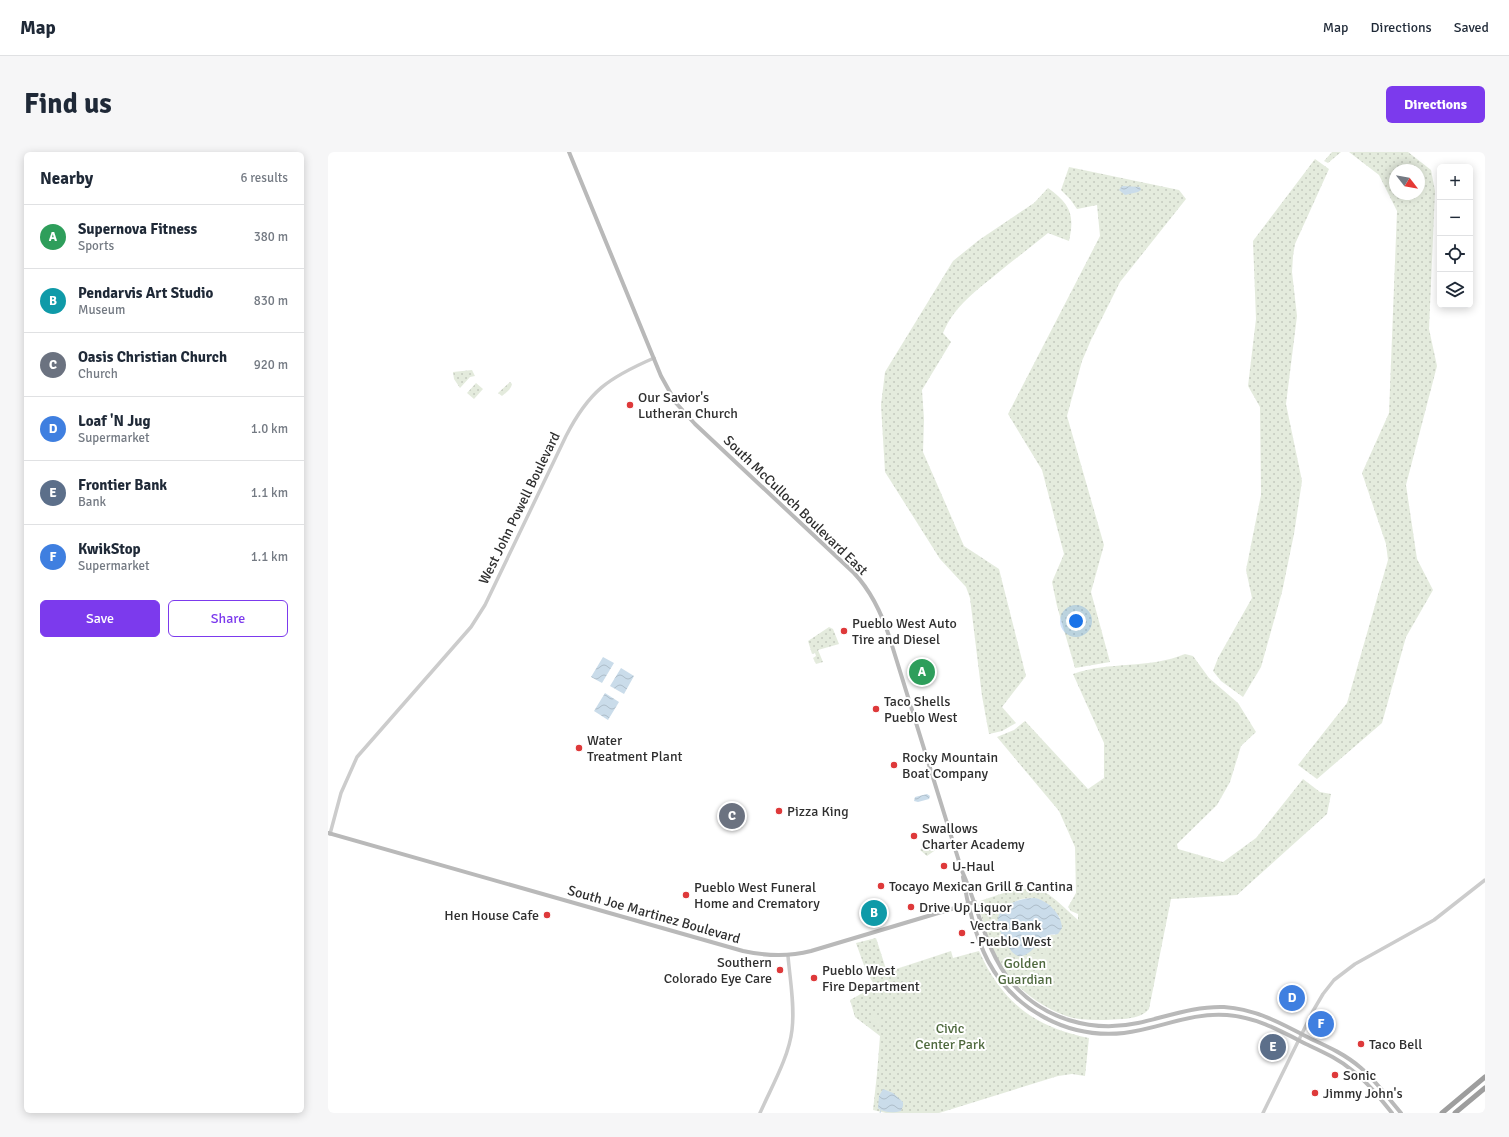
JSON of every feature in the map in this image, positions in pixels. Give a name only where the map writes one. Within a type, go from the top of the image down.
[{"type":"highway","points":[[1442,1113],[1485,1077]]},
{"type":"highway","points":[[1454,1113],[1485,1088]]},
{"type":"main road","name":"South McCulloch Boulevard East","points":[[569,152],[667,389],[683,412],[848,568],[861,582],[874,600],[886,628],[962,871],[975,902],[991,950],[1006,976],[1034,1003],[1046,1011],[1085,1025],[1112,1027],[1138,1023],[1188,1010],[1222,1007],[1244,1010],[1262,1015],[1336,1051],[1355,1063],[1371,1078],[1401,1113]]},
{"type":"main road","name":"South Joe Martinez Boulevard","points":[[329,834],[743,951],[767,955],[788,956],[811,952],[975,902]]},
{"type":"main road","name":"South McCulloch Boulevard East","points":[[962,871],[969,904],[985,953],[1000,980],[1026,1006],[1039,1015],[1080,1031],[1112,1034],[1134,1031],[1194,1016],[1229,1015],[1260,1022],[1331,1056],[1349,1068],[1369,1087],[1392,1113]]},
{"type":"street","name":"West John Powell Boulevard","points":[[329,834],[341,793],[357,757],[471,627],[484,605],[579,412],[594,394],[610,381],[629,369],[654,358]]},
{"type":"street","points":[[1263,1113],[1323,994],[1334,980],[1344,972],[1434,920],[1485,880]]},
{"type":"street","points":[[760,1113],[785,1057],[792,1031],[792,1004],[788,956]]},
{"type":"green space","points":[[1332,152],[1341,152],[1328,163],[1324,161]]},
{"type":"green space","points":[[1349,152],[1408,152],[1423,164],[1389,164],[1389,195],[1379,175]]},
{"type":"green space","points":[[1315,159],[1329,169],[1295,244],[1292,272],[1297,316],[1286,404],[1302,481],[1294,534],[1282,592],[1261,667],[1243,697],[1221,681],[1213,671],[1218,658],[1252,598],[1246,570],[1261,495],[1260,407],[1248,386],[1256,319],[1253,241]]},
{"type":"green space","points":[[1425,165],[1431,170],[1435,191],[1429,329],[1437,366],[1406,485],[1417,559],[1433,590],[1406,637],[1382,723],[1317,779],[1298,765],[1347,703],[1388,560],[1386,544],[1362,473],[1389,413],[1397,211],[1392,200],[1425,200]]},
{"type":"green space","points":[[1069,167],[1179,190],[1186,199],[1120,282],[1082,361],[1067,416],[1104,545],[1091,592],[1110,662],[1075,668],[1057,606],[1052,582],[1064,554],[1042,470],[1008,414],[1100,236],[1097,205],[1077,209],[1061,190]]},
{"type":"green space","points":[[1048,188],[1061,199],[1069,210],[1071,217],[1071,232],[1069,241],[1048,233],[982,286],[960,306],[943,333],[951,342],[922,390],[924,419],[923,452],[964,546],[999,569],[1026,676],[1002,707],[1016,723],[1002,731],[989,734],[982,696],[970,598],[966,587],[940,559],[885,472],[881,405],[885,372],[953,261],[979,240],[1034,203]]},
{"type":"green space","points":[[472,370],[475,376],[470,377],[460,388],[454,379],[453,372]]},
{"type":"green space","points":[[510,382],[512,384],[507,392],[502,396],[498,393]]},
{"type":"green space","points":[[476,383],[483,389],[474,399],[467,393]]},
{"type":"green space","points":[[829,627],[833,629],[839,644],[818,650],[823,662],[816,664],[813,658],[816,656],[815,653],[812,654],[808,641]]},
{"type":"green space","name":"Golden Guardian","points":[[1185,654],[1193,656],[1209,678],[1238,703],[1256,732],[1241,746],[1230,782],[1217,805],[1177,844],[1178,849],[1223,862],[1256,838],[1303,779],[1320,792],[1331,794],[1327,814],[1237,895],[1171,899],[1149,1009],[1145,1013],[1135,1017],[1106,1020],[1081,1019],[1062,1015],[1029,996],[1003,969],[994,953],[978,905],[980,901],[1014,890],[1040,890],[1048,894],[1078,920],[1078,914],[1071,911],[1068,907],[1076,893],[1075,847],[1059,811],[997,737],[1014,730],[1025,721],[1088,789],[1104,778],[1104,743],[1073,674],[1087,670],[1158,662]],"holes":[[[1034,898],[1047,904],[1060,918],[1055,935],[1049,935],[1030,951],[1006,906],[1021,899]]]},
{"type":"green space","points":[[741,815],[745,817],[742,828],[735,825]]},
{"type":"green space","points":[[931,838],[937,849],[927,856],[920,850]]},
{"type":"green space","name":"Civic Center Park","points":[[876,938],[887,972],[951,951],[953,958],[979,951],[998,985],[1022,1010],[1052,1027],[1089,1038],[1085,1076],[1072,1074],[1058,1076],[939,1113],[886,1113],[873,1110],[880,1036],[855,1017],[850,1000],[875,986],[866,971],[856,943]]},
{"type":"green space","points":[[1046,943],[1049,943],[1047,945],[1051,947],[1048,960],[1043,968],[1025,970],[1022,960],[1032,954],[1043,954],[1045,952]]},
{"type":"green space","points":[[870,1015],[883,1021],[881,1026],[867,1020]]},
{"type":"water","points":[[1123,186],[1140,187],[1141,190],[1125,195],[1119,190]]},
{"type":"water","points":[[603,657],[614,663],[602,683],[591,677]]},
{"type":"water","points":[[621,668],[634,676],[624,694],[610,686]]},
{"type":"water","points":[[605,693],[619,702],[608,720],[594,711]]},
{"type":"water","points":[[927,794],[930,796],[929,799],[918,802],[914,801],[915,797]]},
{"type":"water","points":[[1034,898],[1043,901],[1052,908],[1059,918],[1062,928],[1058,934],[1045,937],[1027,954],[1019,956],[1011,951],[1007,946],[999,927],[998,918],[1003,909],[1013,903],[1023,899]]},
{"type":"water","points":[[883,1089],[893,1093],[903,1102],[901,1111],[889,1112],[878,1108],[879,1096]]},
{"type":"place","name":"Our Savior's Lutheran Church","points":[[630,405]]},
{"type":"place","name":"Pueblo West Auto Tire and Diesel","points":[[844,631]]},
{"type":"place","name":"Supernova Fitness","points":[[922,672]]},
{"type":"place","name":"Taco Shells Pueblo West","points":[[876,709]]},
{"type":"place","name":"Water Treatment Plant","points":[[579,748]]},
{"type":"place","name":"Rocky Mountain Boat Company","points":[[894,765]]},
{"type":"place","name":"Pizza King","points":[[779,811]]},
{"type":"place","name":"Oasis Christian Church","points":[[732,816]]},
{"type":"place","name":"Swallows Charter Academy","points":[[914,836]]},
{"type":"place","name":"U-Haul","points":[[944,866]]},
{"type":"place","name":"Tocayo Mexican Grill & Cantina","points":[[881,886]]},
{"type":"place","name":"Pueblo West Funeral Home and Crematory","points":[[686,895]]},
{"type":"place","name":"Drive Up Liquor","points":[[911,907]]},
{"type":"place","name":"Pendarvis Art Studio","points":[[874,913]]},
{"type":"place","name":"Hen House Cafe","points":[[547,915]]},
{"type":"place","name":"Vectra Bank - Pueblo West","points":[[962,933]]},
{"type":"place","name":"Southern Colorado Eye Care","points":[[780,970]]},
{"type":"place","name":"Pueblo West Fire Department","points":[[814,978]]},
{"type":"place","name":"Loaf 'N Jug","points":[[1292,998]]},
{"type":"place","name":"KwikStop","points":[[1321,1024]]},
{"type":"place","name":"Taco Bell","points":[[1361,1044]]},
{"type":"place","name":"Frontier Bank","points":[[1273,1047]]},
{"type":"place","name":"Sonic","points":[[1335,1075]]},
{"type":"place","name":"Jimmy John's","points":[[1315,1093]]}]
